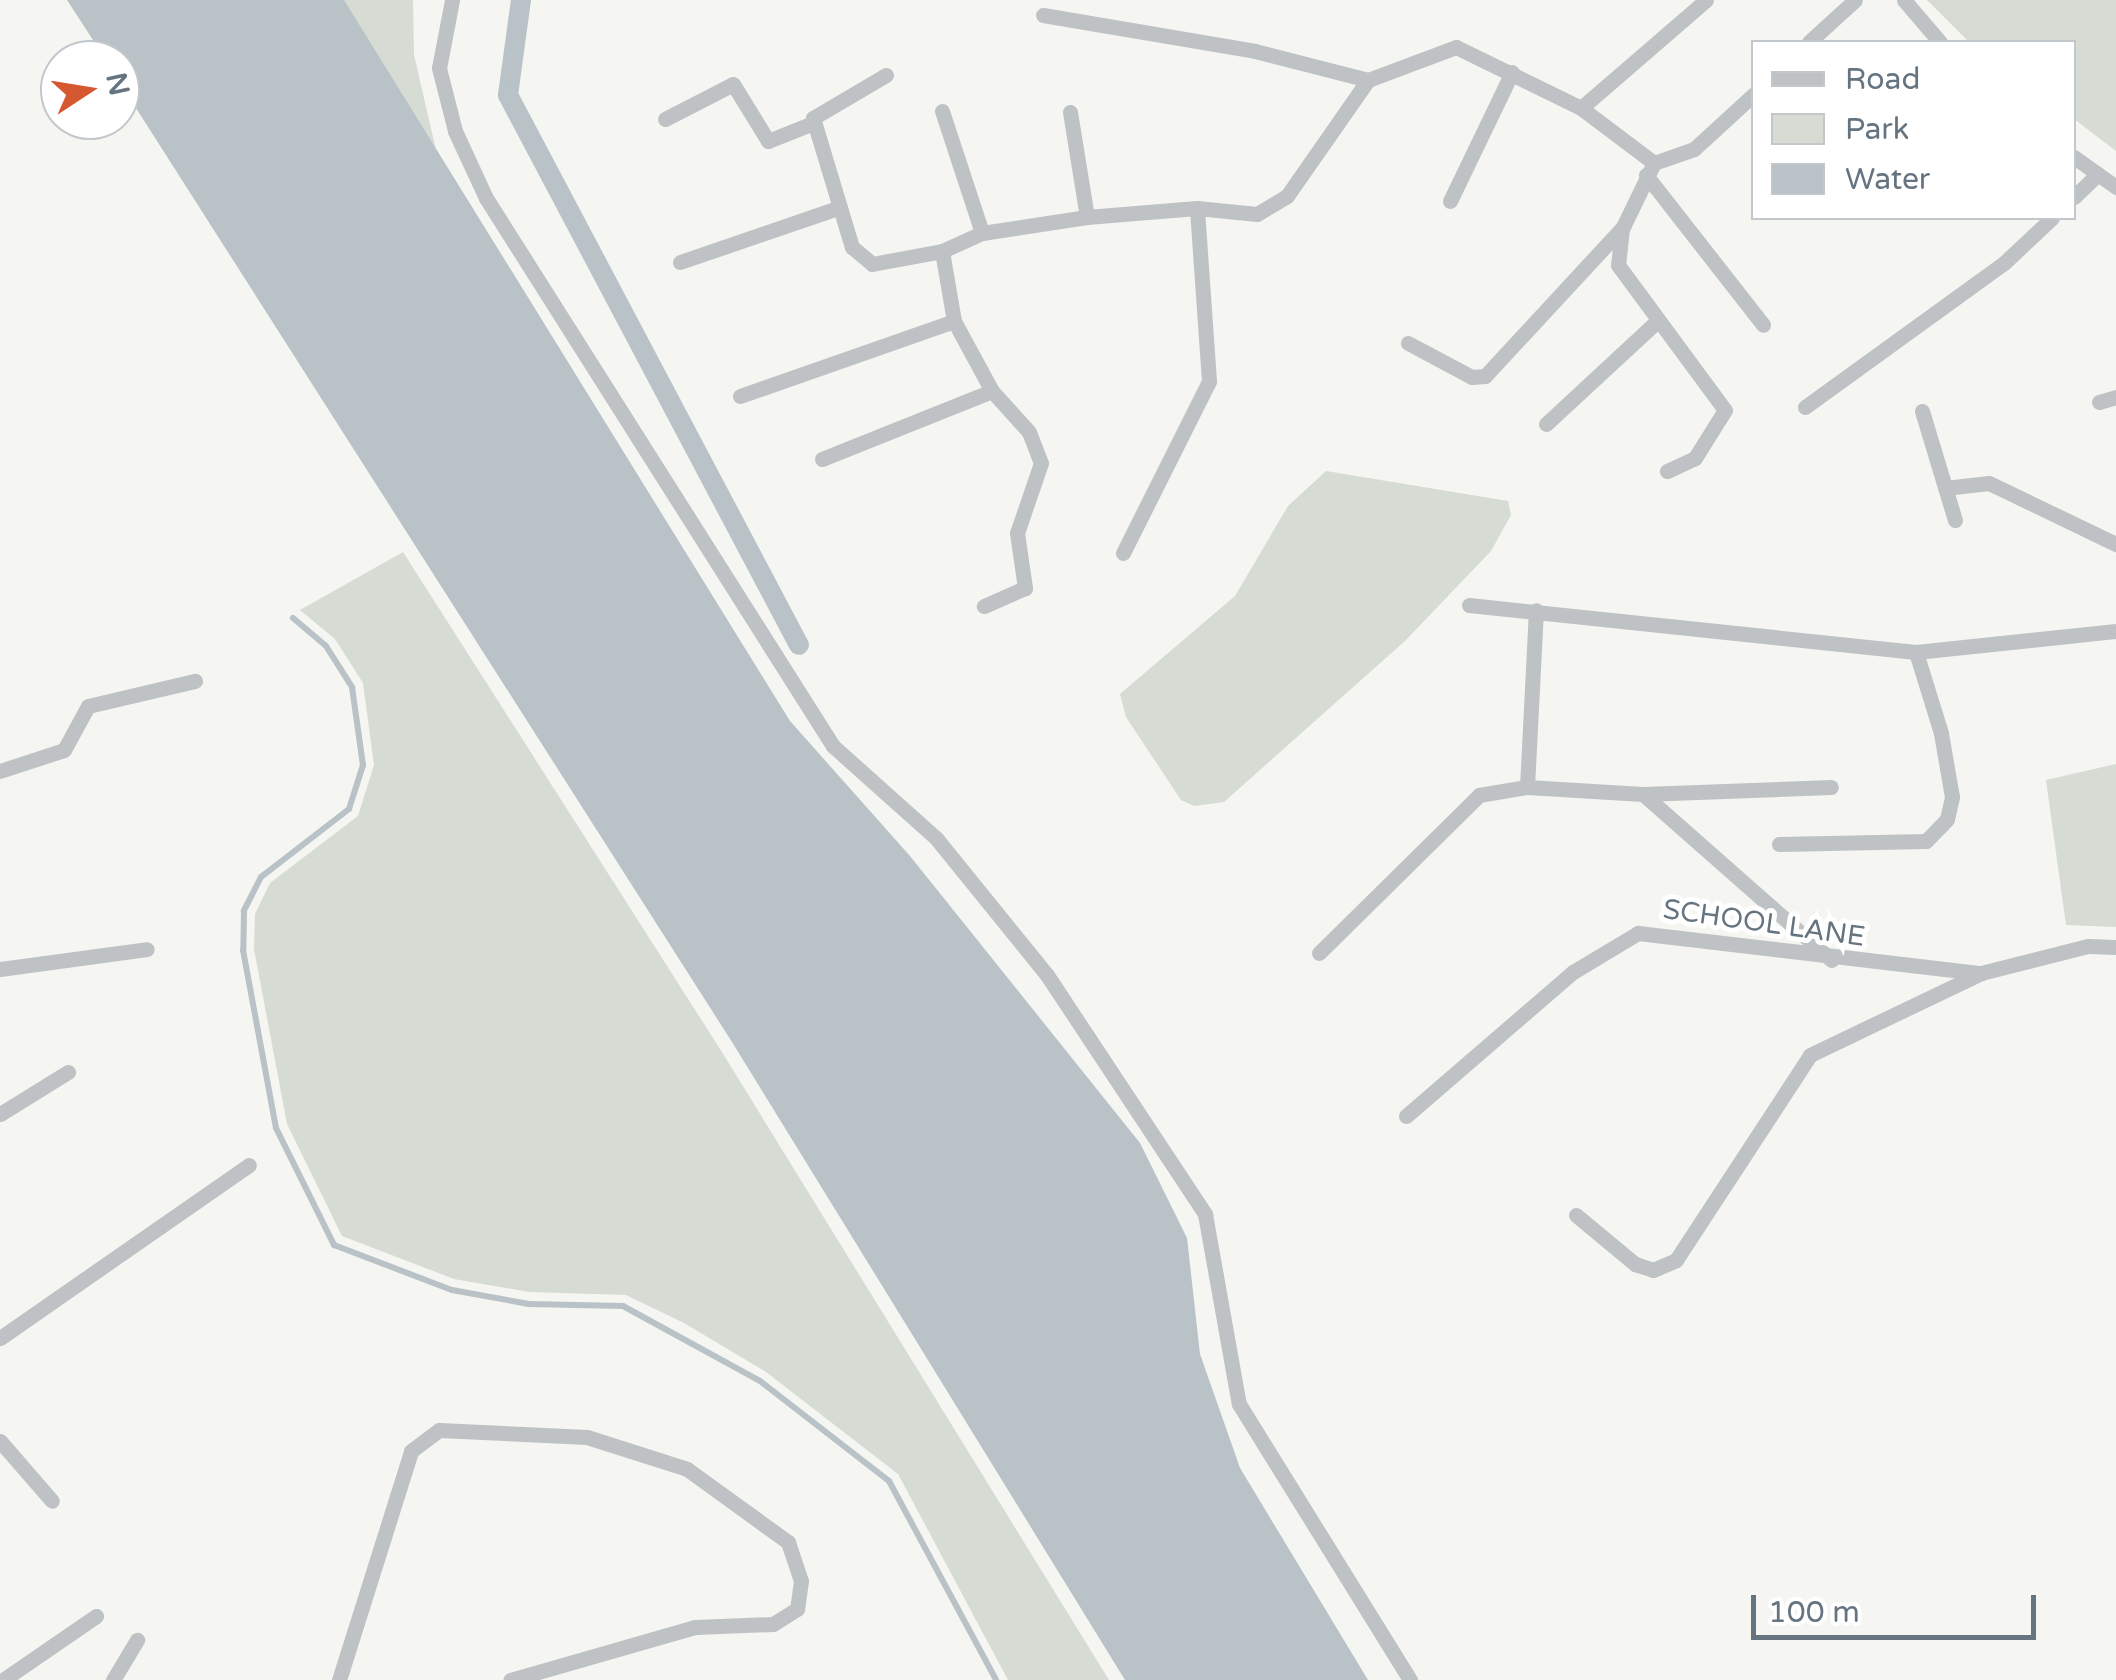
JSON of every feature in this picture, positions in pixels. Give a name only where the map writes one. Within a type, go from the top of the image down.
[{"type":"street","points":[[452,0],[439,68],[455,132],[486,198],[834,746],[936,838],[1046,976],[1205,1214],[1239,1404],[1410,1680]]},
{"type":"street","points":[[1581,108],[1706,0]]},
{"type":"street","points":[[1811,40],[1855,0]]},
{"type":"street","points":[[1904,0],[1938,40]]},
{"type":"street","points":[[1043,15],[1255,51],[1368,80],[1456,48],[1512,72],[1581,108],[1650,169],[1762,326]]},
{"type":"street","points":[[1450,201],[1512,72]]},
{"type":"street","points":[[665,119],[734,84],[768,141],[813,123],[822,106],[886,75]]},
{"type":"street","points":[[813,123],[838,208],[859,260],[942,252],[982,233],[1087,217],[1197,208],[1257,214],[1287,196],[1368,80]]},
{"type":"street","points":[[1667,471],[1696,458],[1725,410],[1654,324],[1618,265],[1623,227],[1650,169],[1694,149],[1751,97]]},
{"type":"street","points":[[942,112],[982,233]]},
{"type":"street","points":[[1070,112],[1087,217]]},
{"type":"street","points":[[2076,158],[2116,188]]},
{"type":"street","points":[[2076,195],[2098,174]]},
{"type":"street","points":[[680,262],[838,208]]},
{"type":"street","points":[[1123,553],[1209,382],[1197,208]]},
{"type":"street","points":[[1805,407],[2004,263],[2050,220]]},
{"type":"street","points":[[1408,343],[1472,377],[1485,376],[1623,227]]},
{"type":"street","points":[[942,252],[954,321],[992,391],[1029,432],[1041,464],[1017,533],[1025,588],[984,606]]},
{"type":"street","points":[[740,396],[954,321]]},
{"type":"street","points":[[1546,424],[1654,324]]},
{"type":"street","points":[[822,459],[992,391]]},
{"type":"street","points":[[2099,402],[2116,397]]},
{"type":"street","points":[[1922,411],[1955,520]]},
{"type":"street","points":[[1946,488],[1989,482],[2116,544]]},
{"type":"street","points":[[1468,605],[1916,652],[2116,631]]},
{"type":"street","points":[[1527,787],[1536,610]]},
{"type":"street","points":[[1779,844],[1926,841],[1946,818],[1952,797],[1941,733],[1916,652]]},
{"type":"street","points":[[0,771],[64,750],[88,706],[195,681]]},
{"type":"street","points":[[1318,953],[1479,794],[1527,787],[1644,794],[1831,787]]},
{"type":"street","points":[[1644,794],[1831,960]]},
{"type":"street","name":"SCHOOL LANE","points":[[1406,1116],[1573,972],[1638,933],[1831,960],[1981,973],[2088,946],[2116,948]]},
{"type":"street","points":[[0,970],[147,949]]},
{"type":"street","points":[[1576,1214],[1635,1264],[1653,1270],[1676,1260],[1810,1055],[1981,973]]},
{"type":"street","points":[[0,1114],[68,1072]]},
{"type":"street","points":[[0,1338],[249,1164]]},
{"type":"street","points":[[340,1680],[411,1452],[438,1430],[587,1437],[687,1469],[788,1542],[801,1581],[796,1609],[773,1624],[695,1628],[568,1675],[510,1680]]},
{"type":"street","points":[[0,1441],[52,1502]]},
{"type":"street","points":[[3,1680],[96,1616]]},
{"type":"street","points":[[113,1680],[138,1640]]},
{"type":"green space","points":[[344,0],[413,0],[414,55],[439,163]]},
{"type":"green space","points":[[1927,0],[2116,0],[2116,151],[2076,121],[2076,40],[1967,40]]},
{"type":"green space","points":[[1326,471],[1508,501],[1511,515],[1491,551],[1405,641],[1224,802],[1194,806],[1181,800],[1126,717],[1120,694],[1235,596],[1288,506]]},
{"type":"green space","points":[[403,552],[720,1049],[1109,1680],[1008,1680],[898,1474],[766,1372],[684,1323],[626,1295],[529,1292],[454,1279],[342,1236],[287,1124],[254,949],[255,914],[270,883],[358,816],[374,765],[363,683],[335,639],[300,610]]},
{"type":"green space","points":[[2116,764],[2116,927],[2066,925],[2046,780]]},
{"type":"water","points":[[67,0],[344,0],[790,721],[910,856],[1140,1143],[1187,1238],[1200,1354],[1240,1468],[1368,1680],[1125,1680],[732,1042],[140,114],[140,40],[93,40]]},
{"type":"waterway","points":[[521,0],[508,95],[799,645]]},
{"type":"waterway","points":[[293,618],[326,646],[352,687],[363,765],[349,809],[261,877],[244,911],[243,950],[276,1128],[334,1245],[452,1290],[529,1304],[623,1306],[760,1381],[889,1481],[996,1680]]}]
